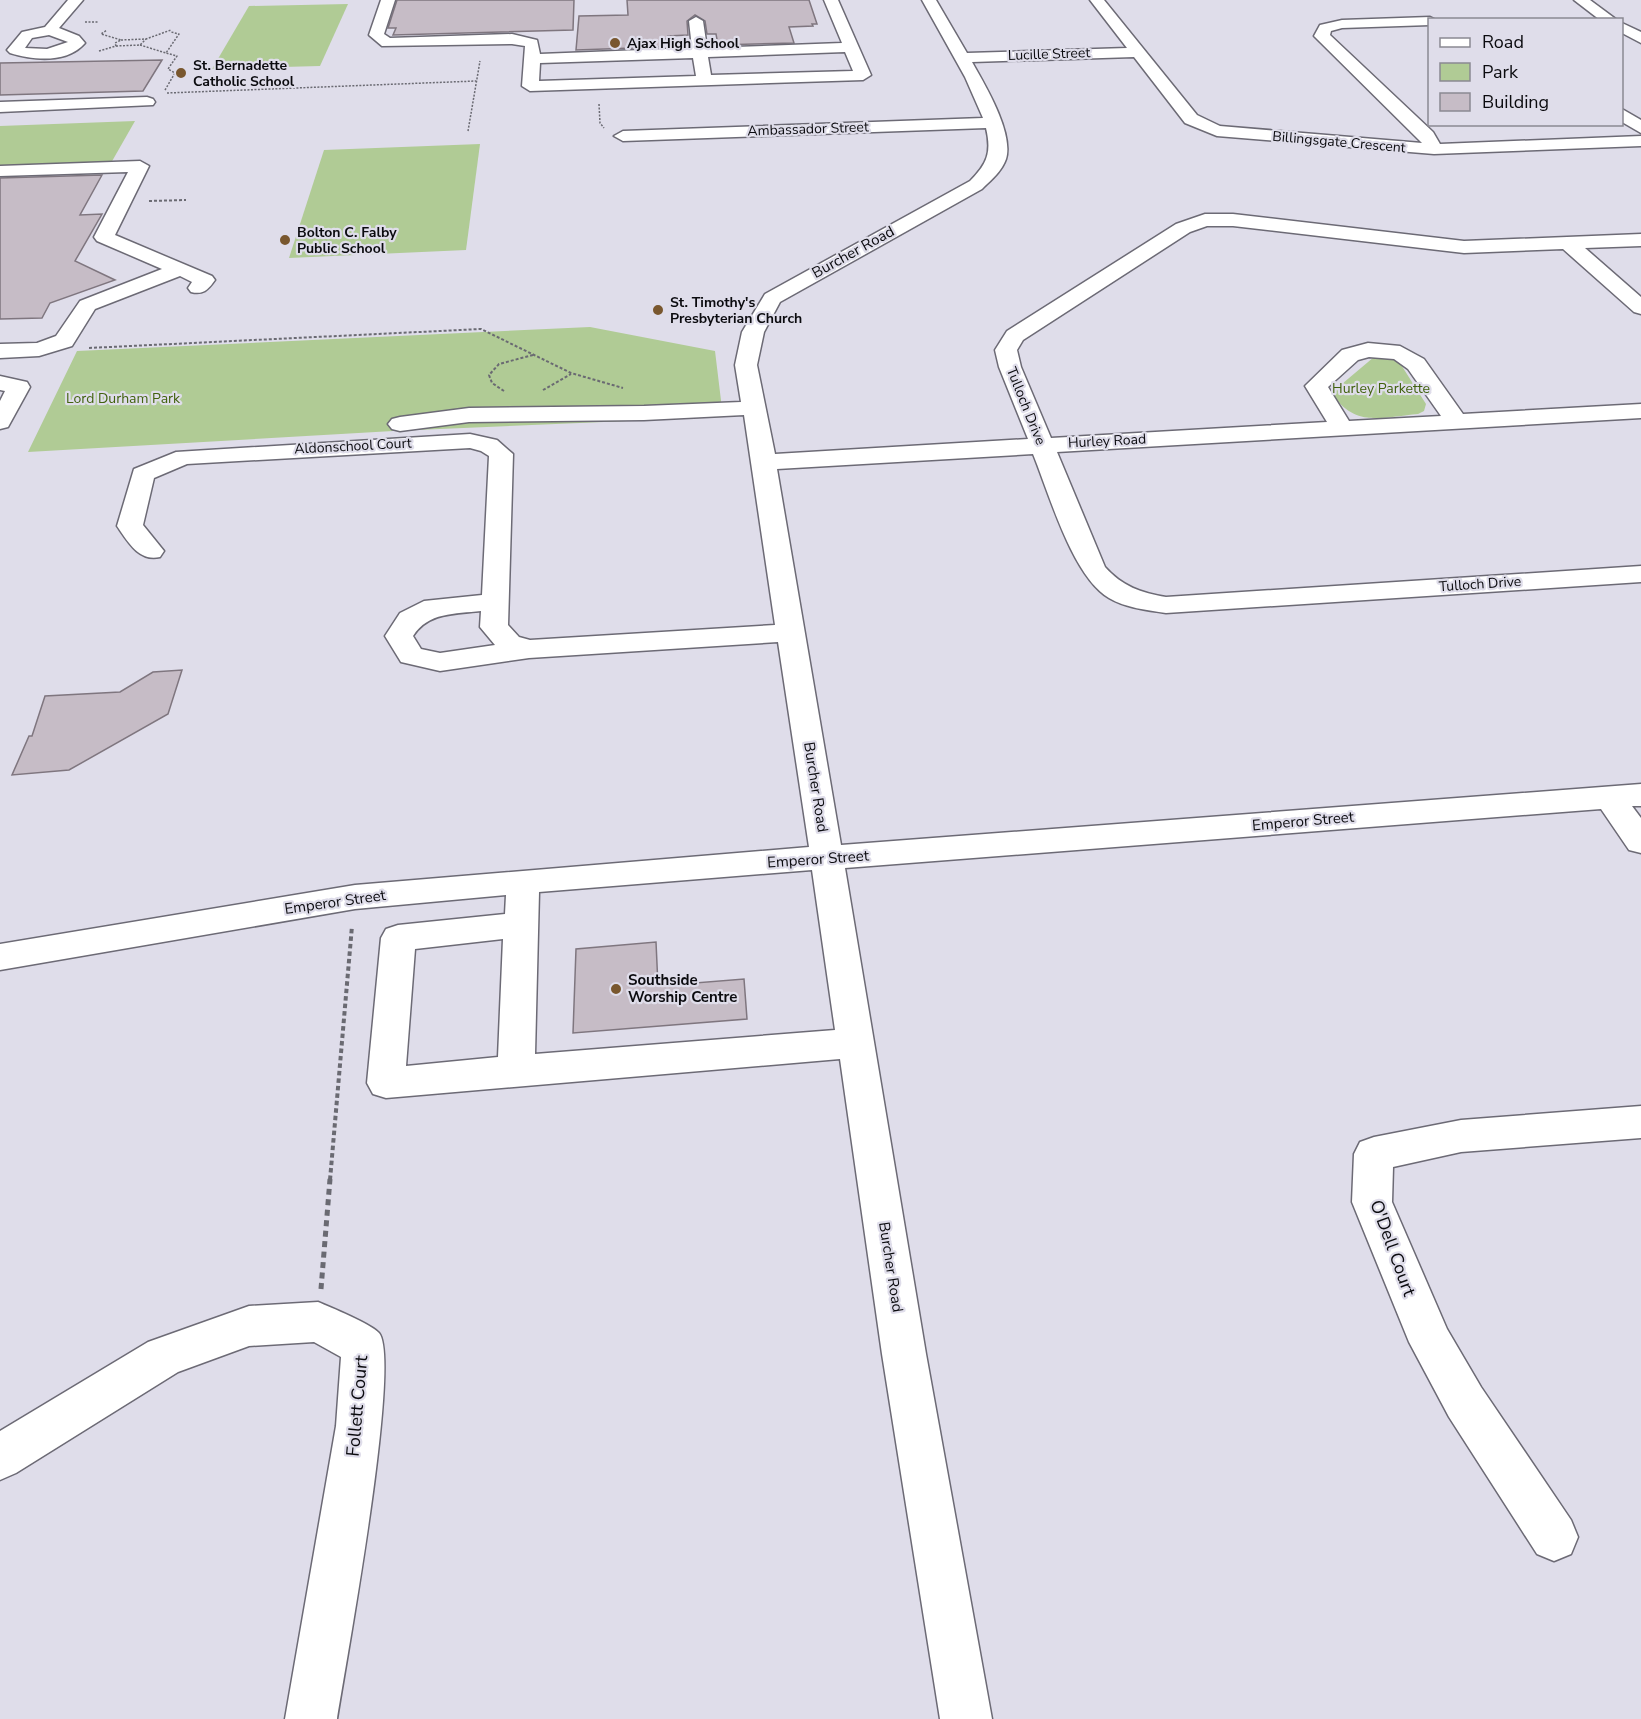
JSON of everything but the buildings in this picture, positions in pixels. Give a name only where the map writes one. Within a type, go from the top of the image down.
[{"type":"street","points":[[50,30],[76,0]]},
{"type":"street","points":[[388,0],[376,35],[387,43],[512,39],[532,43],[530,86],[863,75],[831,0]]},
{"type":"street","name":"Burcher Road","points":[[929,0],[993,123],[998,135],[998,157],[990,171],[976,184],[811,274],[772,298],[753,333],[746,365],[764,462],[789,633],[966,1719]]},
{"type":"street","name":"Billingsgate Crescent","points":[[1097,0],[1186,114],[1198,125],[1236,133],[1434,149],[1641,141]]},
{"type":"street","points":[[1581,0],[1607,18]]},
{"type":"street","points":[[696,21],[704,80]]},
{"type":"street","points":[[1428,21],[1342,24],[1325,28],[1322,36],[1427,136],[1434,149]]},
{"type":"street","points":[[1623,28],[1641,38]]},
{"type":"street","points":[[0,45],[27,35],[50,30],[74,39],[77,43],[66,51],[45,55],[15,50],[27,35]]},
{"type":"street","points":[[805,34],[848,40]]},
{"type":"street","points":[[533,58],[700,53],[848,40]]},
{"type":"street","name":"Lucille Street","points":[[961,58],[1137,51]]},
{"type":"street","points":[[0,107],[147,102]]},
{"type":"street","points":[[1623,115],[1641,128]]},
{"type":"street","name":"Ambassador Street","points":[[624,136],[993,123]]},
{"type":"street","points":[[0,171],[140,166],[104,237],[205,280],[198,288]]},
{"type":"street","name":"Tulloch Drive","points":[[1641,240],[1464,247],[1233,220],[1205,220],[1183,228],[1015,336],[1006,350],[1010,367],[1093,569],[1104,583],[1126,598],[1166,605],[1641,574]]},
{"type":"street","points":[[1569,244],[1641,308]]},
{"type":"street","points":[[0,351],[39,349],[64,341],[87,305],[180,269]]},
{"type":"street","points":[[1341,428],[1316,386],[1350,355],[1368,350],[1400,353],[1416,364],[1456,421]]},
{"type":"street","points":[[0,383],[19,387],[0,422]]},
{"type":"street","points":[[316,448],[323,432],[469,415],[644,413],[753,408]]},
{"type":"street","name":"Hurley Road","points":[[764,462],[1641,411]]},
{"type":"street","name":"Aldonschool Court","points":[[151,551],[130,526],[143,474],[185,457],[470,441],[489,445],[501,454],[494,627],[509,643],[529,649]]},
{"type":"street","name":"Aldonschool Court","points":[[495,602],[434,607],[410,619],[399,636],[411,656],[440,662],[529,649],[789,633]]},
{"type":"street","name":"Emperor Street","points":[[0,957],[355,897],[522,881],[1641,795]]},
{"type":"street","points":[[1609,797],[1641,842]]},
{"type":"street","points":[[516,1071],[522,881]]},
{"type":"street","points":[[520,925],[398,938],[386,1083],[856,1043]]},
{"type":"street","name":"O'Dell Court","points":[[1554,1537],[1465,1402],[1431,1342],[1372,1202],[1374,1154],[1461,1136],[1641,1122]]},
{"type":"street","points":[[0,1457],[164,1357],[249,1326],[318,1322]]},
{"type":"street","name":"Follett Court","points":[[311,1719],[359,1426],[363,1347],[318,1322]]},
{"type":"path","points":[[121,40],[146,39],[171,31],[179,34],[166,53]]},
{"type":"path","points":[[140,45],[146,39]]},
{"type":"path","points":[[116,46],[140,45],[177,56],[168,69],[175,73],[163,93],[476,81]]},
{"type":"path","points":[[468,131],[480,59]]},
{"type":"path","points":[[599,83],[600,123],[605,130],[624,136]]},
{"type":"path","points":[[122,202],[186,200]]},
{"type":"path","points":[[64,341],[72,349],[481,329],[571,373],[625,388]]},
{"type":"path","points":[[512,392],[503,390],[492,383],[489,375],[500,364],[533,355]]},
{"type":"path","points":[[538,393],[571,373]]},
{"type":"path","points":[[318,1322],[355,897]]},
{"type":"green space","points":[[348,4],[320,66],[212,69],[249,6]]},
{"type":"green space","points":[[135,121],[111,163],[0,167],[0,126]]},
{"type":"green space","points":[[480,144],[466,250],[289,258],[324,150]]},
{"type":"green space","name":"Lord Durham Park","points":[[590,327],[715,351],[723,417],[393,431],[28,452],[77,351]]},
{"type":"green space","name":"Hurley Parkette","points":[[1374,357],[1398,360],[1426,404],[1424,411],[1418,414],[1371,418],[1351,412],[1342,405],[1333,395],[1336,389]]},
{"type":"place","name":"Ajax High School","points":[[615,43]]},
{"type":"place","name":"St. Bernadette Catholic School","points":[[181,73]]},
{"type":"place","name":"Bolton C. Falby Public School","points":[[285,240]]},
{"type":"place","name":"St. Timothy's Presbyterian Church","points":[[658,310]]},
{"type":"place","name":"Southside Worship Centre","points":[[616,989]]}]
